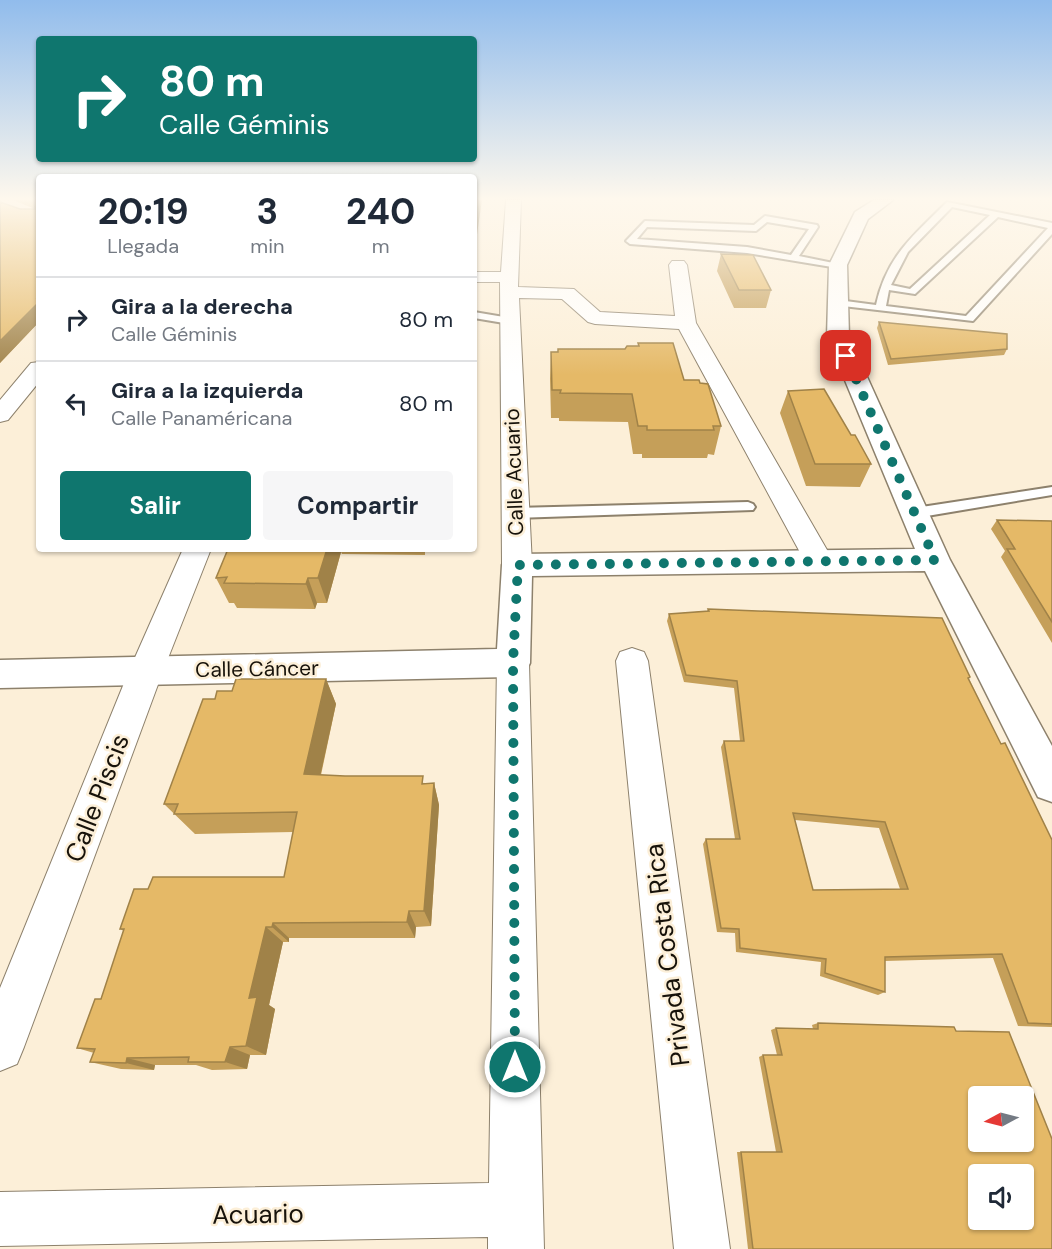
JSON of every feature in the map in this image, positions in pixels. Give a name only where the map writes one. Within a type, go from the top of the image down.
[{"type":"main road","points":[[841,258],[838,265],[838,337],[935,560],[1052,784]]},
{"type":"main road","points":[[518,565],[935,560]]},
{"type":"main road","name":"Calle Acuario","points":[[513,663],[518,565]]},
{"type":"main road","name":"Calle Cáncer","points":[[0,674],[513,663]]},
{"type":"street","name":"Calle Acuario","points":[[510,258],[509,285],[518,565]]},
{"type":"street","points":[[678,264],[686,323],[819,562]]},
{"type":"street","points":[[477,278],[509,285],[567,293],[595,318],[686,323]]},
{"type":"street","points":[[0,415],[34,379]]},
{"type":"street","name":"Calle Piscis","points":[[0,1047],[146,671],[196,552]]},
{"type":"street","name":"Privada Costa Rica","points":[[632,661],[702,1249]]},
{"type":"street","name":"Calle Acuario","points":[[513,663],[516,1229]]},
{"type":"street","name":"Acuario","points":[[0,1219],[516,1229]]},
{"type":"lane","points":[[801,258],[838,265]]},
{"type":"lane","points":[[880,308],[884,286],[898,258]]},
{"type":"lane","points":[[884,286],[912,292],[948,258]]},
{"type":"lane","points":[[838,303],[969,319],[1024,258]]},
{"type":"lane","points":[[477,316],[510,321]]},
{"type":"lane","points":[[915,513],[1052,490]]},
{"type":"lane","points":[[515,513],[748,507]]},
{"type":"building","points":[[0,258],[36,258],[36,305],[0,341]]},
{"type":"building","points":[[723,258],[755,258],[771,290],[739,290]]},
{"type":"building","points":[[879,322],[1007,334],[1007,349],[891,359]]},
{"type":"building","points":[[638,343],[673,343],[684,380],[699,380],[700,383],[708,384],[721,426],[713,426],[714,430],[647,430],[647,426],[638,426],[632,394],[560,393],[561,390],[552,390],[551,352],[558,352],[558,349],[625,349],[627,346],[639,346]]},
{"type":"building","points":[[824,389],[851,435],[855,435],[871,464],[815,464],[788,391]]},
{"type":"building","points":[[997,520],[1052,521],[1052,622],[1007,549],[1015,549]]},
{"type":"building","points":[[227,552],[326,552],[318,578],[308,578],[306,584],[224,583],[227,577],[216,578]]},
{"type":"building","points":[[708,609],[942,618],[970,677],[968,678],[1001,744],[1005,743],[1052,840],[1052,1024],[1028,1023],[1002,954],[885,957],[885,992],[825,973],[826,959],[740,948],[739,929],[721,928],[706,839],[740,839],[724,741],[744,741],[737,681],[686,675],[669,614],[709,611]],"holes":[[[793,813],[885,822],[908,889],[813,890]]]},
{"type":"building","points":[[236,679],[326,679],[304,774],[423,776],[422,784],[434,783],[424,911],[409,911],[407,922],[273,923],[272,927],[266,927],[249,998],[257,997],[246,1046],[230,1047],[225,1062],[188,1062],[189,1057],[127,1058],[126,1063],[90,1062],[95,1049],[77,1048],[95,999],[101,999],[124,929],[120,929],[134,889],[148,889],[153,877],[284,877],[297,812],[174,814],[178,804],[164,804],[203,699],[215,699],[217,691],[232,691]]},
{"type":"building","points":[[818,1023],[954,1027],[956,1031],[1009,1032],[1031,1086],[968,1086],[968,1152],[1034,1152],[1034,1094],[1052,1139],[1052,1249],[753,1249],[741,1152],[782,1152],[763,1055],[782,1055],[776,1028],[818,1029]]},
{"type":"route","points":[[515,1067],[513,663],[518,565],[935,560],[846,356]]}]
